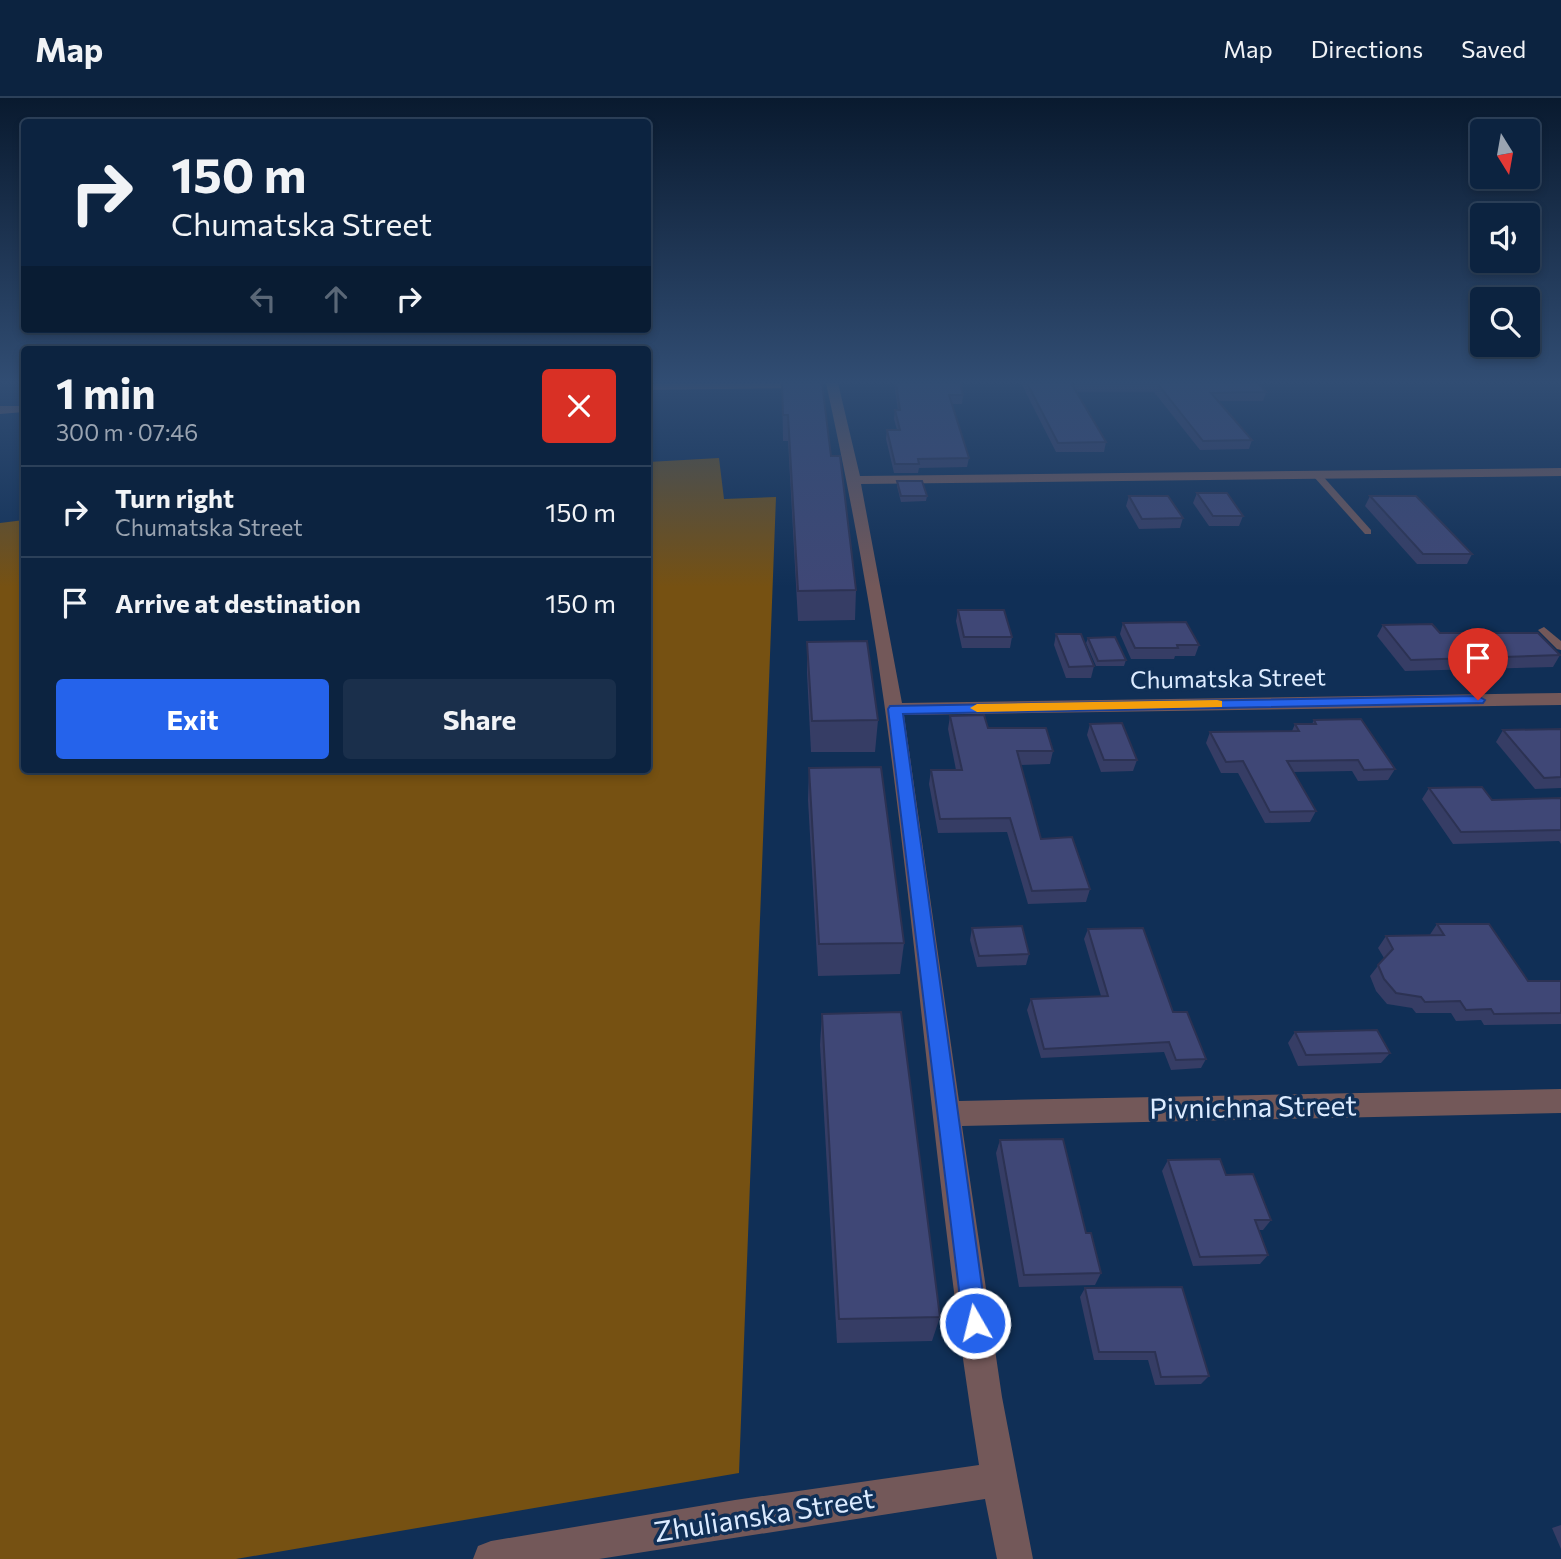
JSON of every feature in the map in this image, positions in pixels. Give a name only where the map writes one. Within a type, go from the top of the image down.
[{"type":"street","points":[[849,451],[895,709],[996,1480],[1015,1559]]},
{"type":"street","points":[[856,480],[1561,472]]},
{"type":"street","name":"Chumatska Street","points":[[895,709],[1561,699]]},
{"type":"street","name":"Pivnichna Street","points":[[946,1114],[1561,1101]]},
{"type":"street","name":"Zhulianska Street","points":[[491,1559],[734,1518],[996,1480]]},
{"type":"lane","points":[[1317,475],[1368,532]]},
{"type":"lane","points":[[1544,630],[1561,647]]},
{"type":"shaded area","points":[[719,458],[724,499],[776,497],[739,1473],[236,1559],[0,1559],[0,523],[21,520],[21,773],[651,773],[651,462]]},
{"type":"building","points":[[790,451],[830,451],[831,456],[840,456],[856,590],[798,591]]},
{"type":"building","points":[[892,451],[967,451],[969,458],[918,459],[919,464],[895,464]]},
{"type":"building","points":[[897,481],[922,481],[927,496],[901,496]]},
{"type":"building","points":[[1197,493],[1227,493],[1243,516],[1213,516]]},
{"type":"building","points":[[1129,496],[1168,496],[1183,518],[1142,519]]},
{"type":"building","points":[[1370,496],[1416,496],[1472,554],[1423,554]]},
{"type":"building","points":[[958,610],[1004,610],[1012,637],[964,637]]},
{"type":"building","points":[[1186,622],[1199,645],[1135,648],[1123,623]]},
{"type":"building","points":[[1432,624],[1440,633],[1538,633],[1560,655],[1411,660],[1383,625]]},
{"type":"building","points":[[1056,634],[1081,634],[1094,666],[1069,667]]},
{"type":"building","points":[[1115,637],[1126,660],[1098,661],[1088,638]]},
{"type":"building","points":[[867,641],[878,720],[812,721],[807,642]]},
{"type":"building","points":[[984,715],[988,728],[1046,728],[1053,751],[1017,751],[1041,839],[1072,837],[1090,889],[1032,891],[1010,818],[940,819],[931,770],[962,770],[950,716]]},
{"type":"building","points":[[1361,719],[1395,769],[1364,770],[1358,760],[1287,761],[1316,811],[1270,812],[1243,761],[1226,762],[1210,732],[1299,731],[1295,724],[1316,724],[1314,720]]},
{"type":"building","points":[[1122,723],[1137,760],[1104,760],[1090,724]]},
{"type":"building","points":[[1561,729],[1561,777],[1544,778],[1503,730]]},
{"type":"building","points":[[881,767],[904,943],[819,944],[809,768]]},
{"type":"building","points":[[1482,787],[1492,800],[1561,798],[1561,830],[1461,832],[1429,788]]},
{"type":"building","points":[[1437,924],[1489,924],[1528,981],[1561,981],[1561,1013],[1494,1014],[1491,1009],[1466,1010],[1460,1001],[1425,1002],[1421,997],[1396,993],[1384,979],[1378,965],[1393,949],[1386,936],[1444,935]]},
{"type":"building","points":[[1022,926],[1029,954],[979,956],[972,928]]},
{"type":"building","points":[[1143,928],[1173,1012],[1187,1012],[1206,1059],[1176,1060],[1169,1042],[1044,1049],[1031,999],[1108,996],[1088,929]]},
{"type":"building","points":[[901,1012],[940,1317],[839,1319],[822,1014]]},
{"type":"building","points":[[1377,1030],[1390,1053],[1306,1055],[1295,1032]]},
{"type":"building","points":[[1063,1139],[1086,1233],[1091,1233],[1101,1273],[1024,1275],[1000,1140]]},
{"type":"building","points":[[1220,1159],[1226,1175],[1253,1174],[1271,1220],[1255,1220],[1268,1255],[1200,1257],[1168,1160]]},
{"type":"building","points":[[1182,1287],[1209,1376],[1161,1377],[1155,1352],[1099,1352],[1085,1288]]},
{"type":"slow traffic","points":[[977,708],[1217,704]]},
{"type":"route","points":[[975,1323],[942,1087],[895,709],[1478,700]]}]
